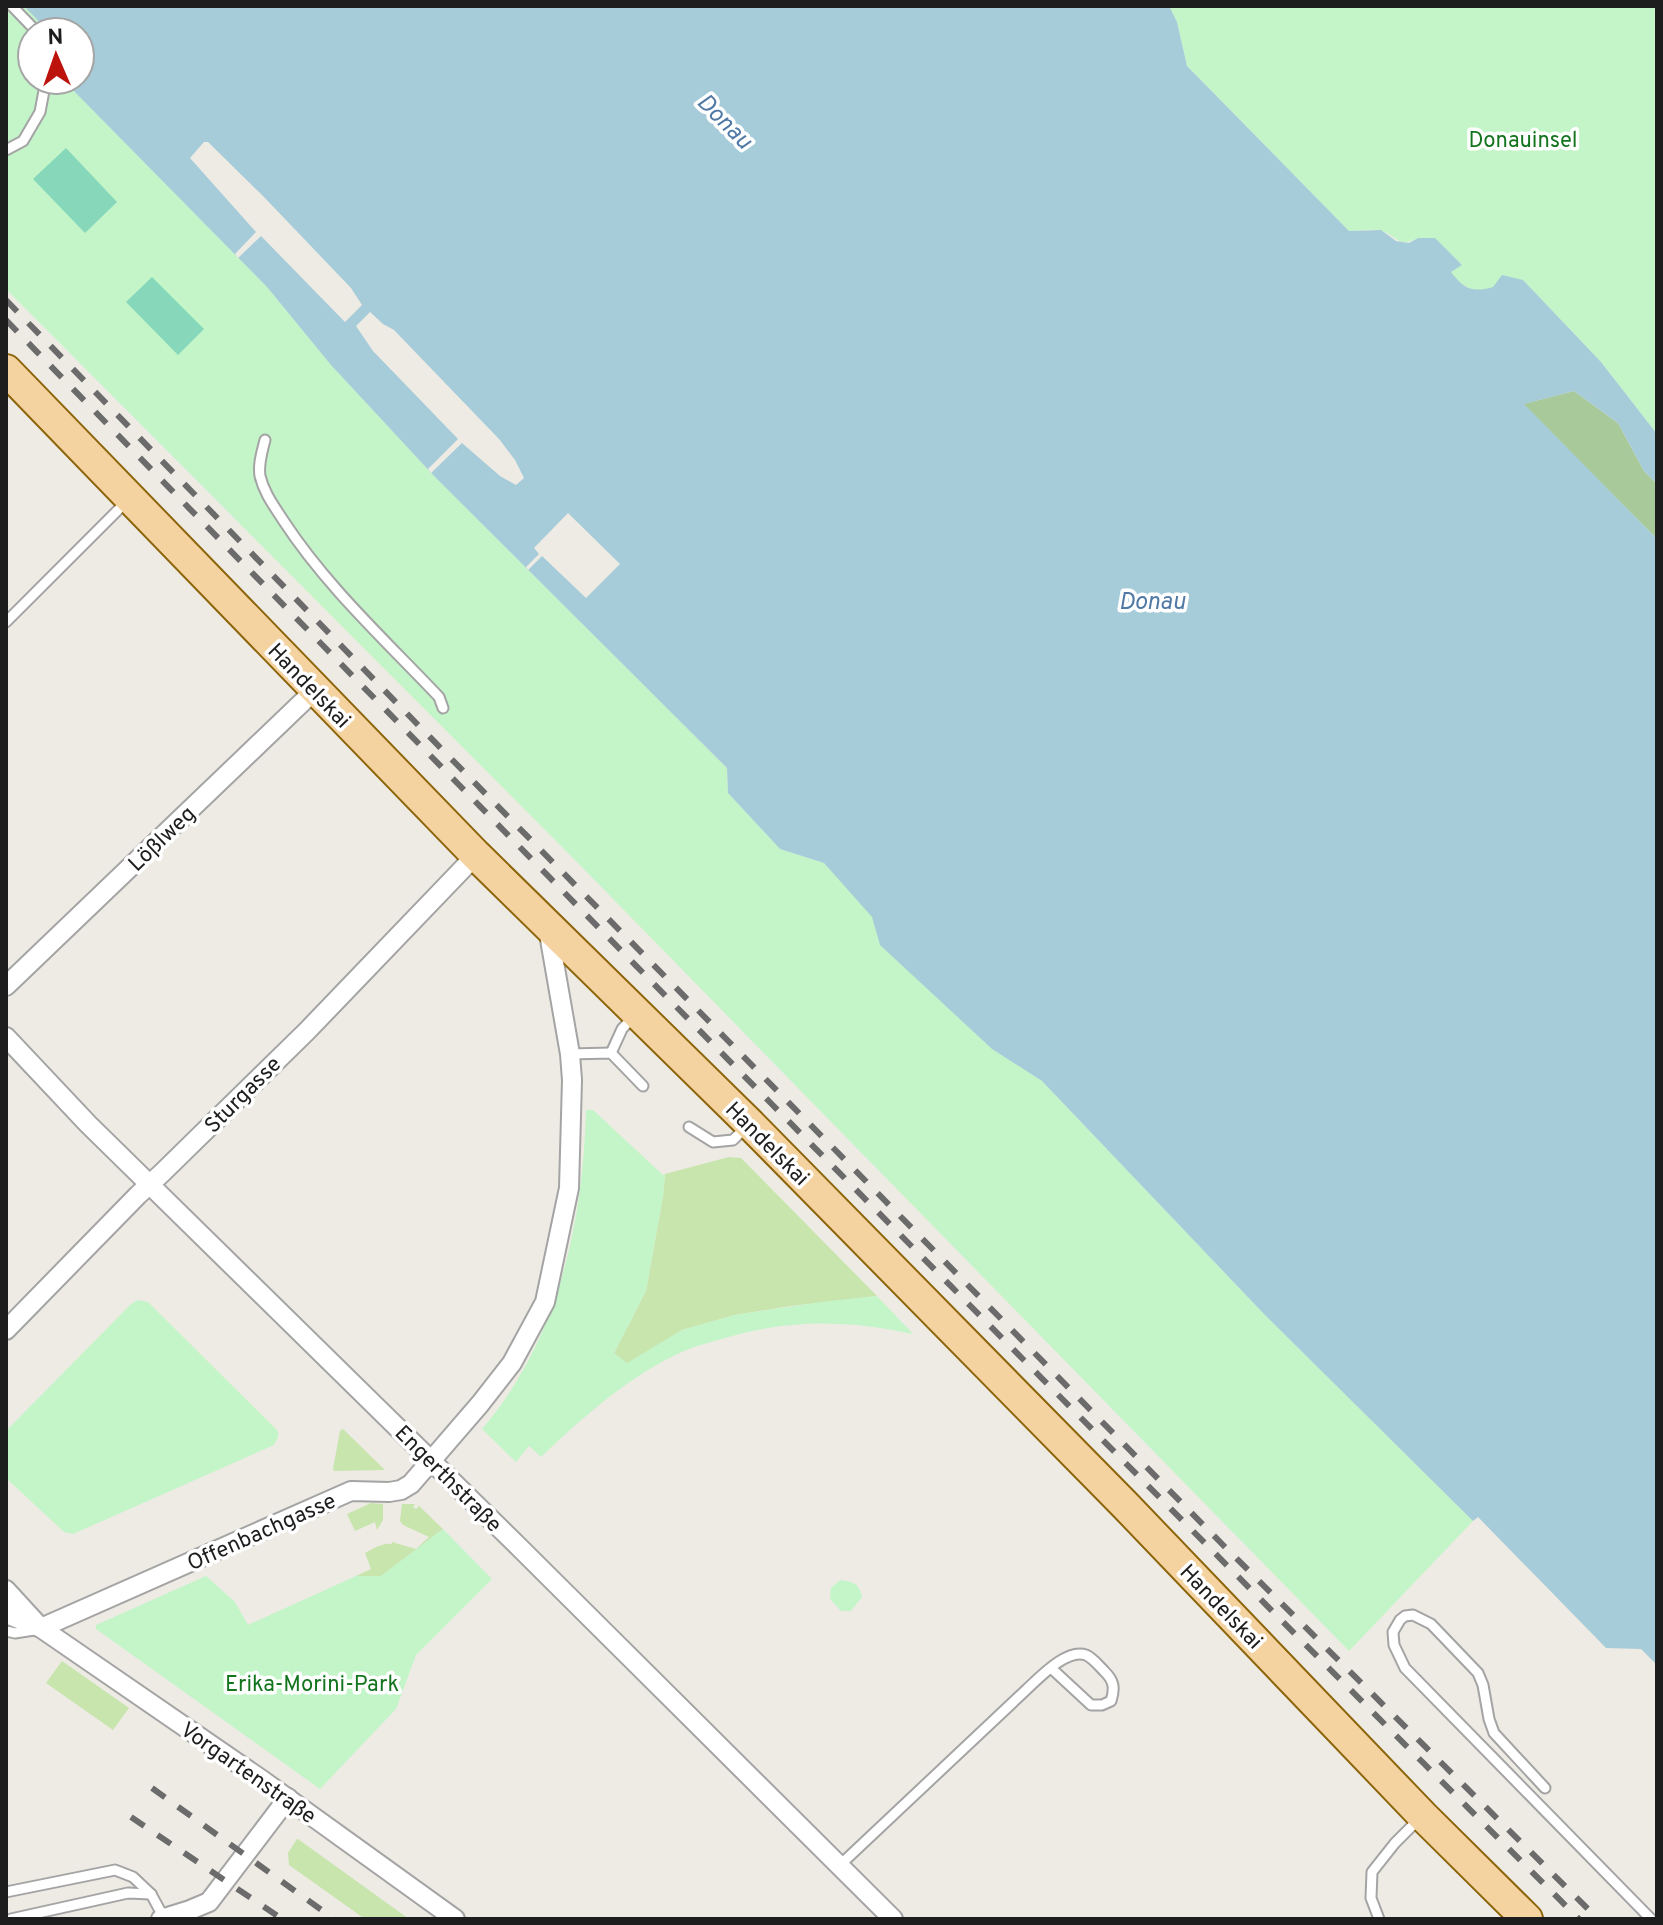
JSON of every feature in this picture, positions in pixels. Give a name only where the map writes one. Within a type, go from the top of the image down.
[{"type":"main road","name":"Handelskai","points":[[6,370],[476,855],[749,1123],[1527,1919]]},
{"type":"street","name":"Lößlweg","points":[[6,986],[315,690]]},
{"type":"street","name":"Sturgasse","points":[[6,1330],[149,1184],[307,1031],[476,855]]},
{"type":"street","name":"Offenbachgasse","points":[[41,1628],[351,1491],[401,1490],[411,1484],[454,1435],[512,1363],[545,1302],[569,1188],[570,1054],[547,925]]},
{"type":"street","name":"Engerthstraße","points":[[6,1037],[88,1124],[893,1919]]},
{"type":"street","name":"Vorgartenstraße","points":[[6,1590],[41,1628]]},
{"type":"street","name":"Vorgartenstraße","points":[[6,1614],[41,1628],[288,1798],[455,1919]]},
{"type":"street","points":[[163,1919],[209,1902],[288,1798]]},
{"type":"lane","points":[[6,150],[23,141],[40,112],[43,96]]},
{"type":"lane","points":[[265,440],[260,474],[267,495],[326,579],[439,697],[443,708]]},
{"type":"lane","points":[[6,622],[130,499]]},
{"type":"lane","points":[[611,1053],[622,1029],[638,1012]]},
{"type":"lane","points":[[570,1054],[611,1053],[643,1086]]},
{"type":"lane","points":[[689,1127],[713,1142],[733,1140],[749,1123]]},
{"type":"lane","points":[[1545,1788],[1494,1733],[1478,1673],[1431,1624],[1413,1615],[1400,1620],[1393,1632],[1394,1645],[1405,1668],[1651,1919]]},
{"type":"lane","points":[[6,1631],[15,1633],[41,1628]]},
{"type":"lane","points":[[839,1866],[1051,1668],[1071,1656],[1089,1656],[1112,1679],[1114,1690],[1111,1701],[1091,1705],[1051,1668]]},
{"type":"lane","points":[[1379,1919],[1371,1898],[1372,1872],[1395,1843],[1423,1816]]},
{"type":"lane","points":[[6,1892],[115,1870],[133,1877],[151,1894],[163,1919]]},
{"type":"lane","points":[[11,1919],[128,1893],[151,1894]]},
{"type":"green space","points":[[6,6],[24,6],[34,16],[16,16],[16,96],[79,96],[267,287],[331,365],[435,477],[727,768],[728,793],[780,849],[824,863],[873,917],[881,945],[992,1049],[1042,1081],[1264,1314],[1473,1521],[1349,1651],[572,857],[6,289]]},
{"type":"green space","name":"Donauinsel","points":[[1169,6],[1657,6],[1657,434],[1601,362],[1523,280],[1492,289],[1475,290],[1450,272],[1462,264],[1418,238],[1402,242],[1378,230],[1349,231],[1187,66],[1177,22]]},
{"type":"green space","points":[[66,148],[117,202],[85,233],[33,179]]},
{"type":"green space","points":[[152,277],[204,329],[178,355],[126,302]]},
{"type":"green space","points":[[1574,391],[1618,423],[1644,471],[1657,484],[1657,539],[1523,404]]},
{"type":"green space","points":[[586,1110],[593,1110],[665,1174],[646,1291],[614,1353],[627,1363],[682,1330],[735,1315],[877,1296],[913,1334],[839,1324],[791,1325],[743,1333],[696,1346],[629,1382],[541,1457],[529,1446],[516,1462],[482,1429],[530,1358],[548,1319],[572,1238],[584,1153]]},
{"type":"green space","points":[[729,1157],[741,1158],[877,1296],[735,1315],[682,1330],[627,1364],[614,1353],[646,1291],[665,1174]]},
{"type":"green space","points":[[138,1300],[148,1302],[276,1429],[278,1437],[274,1445],[73,1534],[64,1532],[6,1478],[6,1431]]},
{"type":"green space","points":[[343,1429],[385,1470],[334,1471],[340,1431]]},
{"type":"green space","points":[[371,1503],[383,1504],[383,1520],[377,1530],[375,1522],[355,1531],[347,1514]]},
{"type":"green space","points":[[402,1504],[415,1504],[413,1507],[416,1509],[419,1506],[443,1529],[380,1577],[356,1576],[371,1569],[365,1553],[392,1542],[416,1549],[429,1537],[403,1525],[400,1521]]},
{"type":"green space","name":"Erika-Morini-Park","points":[[443,1529],[492,1579],[416,1655],[396,1709],[320,1789],[96,1629],[96,1625],[206,1576],[235,1602],[248,1625],[356,1576],[381,1576]]},
{"type":"green space","points":[[840,1580],[855,1584],[861,1592],[862,1597],[851,1611],[841,1611],[830,1599],[831,1588]]},
{"type":"green space","points":[[62,1661],[129,1708],[113,1730],[46,1683]]},
{"type":"green space","points":[[297,1839],[409,1919],[365,1919],[289,1865],[288,1853]]},
{"type":"water","name":"Donau","points":[[24,6],[1169,6],[1177,22],[1187,66],[1349,231],[1381,230],[1396,241],[1409,243],[1418,238],[1435,238],[1462,265],[1451,272],[1469,288],[1479,290],[1493,287],[1502,275],[1523,280],[1601,362],[1657,434],[1657,484],[1644,471],[1618,423],[1574,391],[1524,404],[1657,539],[1657,1665],[1641,1649],[1606,1648],[1478,1517],[1473,1521],[1264,1314],[1042,1081],[992,1049],[880,945],[872,917],[824,863],[780,849],[728,793],[727,768],[435,477],[331,365],[267,287],[79,96],[96,96],[96,16],[34,16]]},
{"type":"pier","points":[[204,142],[208,142],[263,196],[351,288],[362,305],[345,322],[261,236],[238,258],[235,254],[256,232],[190,158]]},
{"type":"pier","points":[[370,312],[394,330],[499,439],[524,478],[516,485],[500,476],[462,443],[431,473],[428,469],[458,439],[373,351],[356,326]]},
{"type":"pier","points":[[568,513],[620,564],[586,598],[542,556],[528,570],[526,567],[539,554],[534,548]]},
{"type":"railway","points":[[6,300],[421,728],[1223,1545],[1598,1919]]},
{"type":"railway","points":[[6,320],[790,1122],[1579,1919]]},
{"type":"railway","points":[[152,1788],[334,1919]]},
{"type":"railway","points":[[131,1817],[282,1919]]}]
